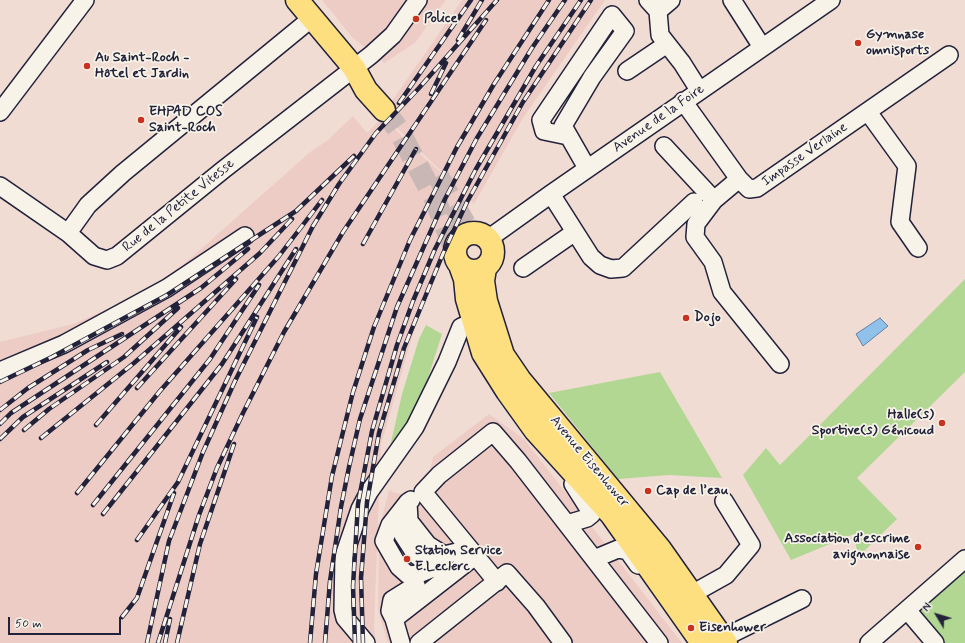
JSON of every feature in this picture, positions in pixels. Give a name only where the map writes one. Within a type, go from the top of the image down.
[{"type":"main road","points":[[297,0],[354,68],[374,82],[388,105]]},
{"type":"main road","points":[[470,233],[483,235],[488,239],[493,246],[491,262],[485,268],[473,272],[462,268],[454,255],[457,241],[470,233]]},
{"type":"main road","name":"Avenue Eisenhower","points":[[462,268],[465,279],[467,299],[483,353],[507,391],[535,430],[601,514],[724,640]]},
{"type":"main road","name":"Avenue Eisenhower","points":[[485,268],[483,281],[486,301],[502,355],[520,380],[660,549],[702,643]]},
{"type":"street","points":[[0,112],[85,0]]},
{"type":"street","name":"Rue de la Petite Vitesse","points":[[0,186],[68,233],[87,250],[100,259],[107,260],[117,256],[223,170],[354,68],[392,35],[418,0]]},
{"type":"street","points":[[671,0],[653,5],[660,35],[682,63],[699,90]]},
{"type":"street","points":[[732,0],[762,47]]},
{"type":"street","name":"Avenue de la Foire","points":[[488,239],[683,101],[831,0]]},
{"type":"street","points":[[568,136],[544,131],[541,120],[612,15],[625,31],[592,77],[563,126],[587,168]]},
{"type":"street","points":[[68,233],[88,204],[123,173],[312,18]]},
{"type":"street","points":[[627,71],[667,44]]},
{"type":"street","name":"Impasse Verlaine","points":[[683,101],[739,179],[749,189],[757,188],[949,55]]},
{"type":"street","points":[[868,112],[907,166],[900,222],[918,248]]},
{"type":"street","points":[[664,146],[714,200]]},
{"type":"street","points":[[739,179],[714,200],[696,224],[695,237],[713,262],[722,292],[780,364]]},
{"type":"street","points":[[551,194],[590,257],[600,265],[611,269],[623,268],[694,202]]},
{"type":"street","points":[[523,268],[575,232]]},
{"type":"street","points":[[0,372],[64,344],[167,288],[245,236]]},
{"type":"street","points":[[366,643],[350,625],[343,610],[344,556],[360,509],[380,475],[415,427],[447,362],[461,327],[473,322]]},
{"type":"street","points":[[422,576],[404,564],[390,542],[408,502],[423,492],[439,475],[493,432],[518,461],[659,643]]},
{"type":"street","points":[[423,492],[469,555],[497,582]]},
{"type":"street","points":[[594,559],[618,548],[628,551],[662,596],[683,598],[726,575],[751,545],[724,501]]},
{"type":"street","points":[[567,524],[601,514],[625,518],[643,537],[660,549]]},
{"type":"street","points":[[399,523],[414,535],[426,551],[437,556],[469,555]]},
{"type":"street","points":[[401,643],[390,611],[392,600],[422,576],[469,555]]},
{"type":"street","points":[[394,619],[469,555]]},
{"type":"street","points":[[869,643],[965,559]]},
{"type":"street","points":[[419,643],[507,573],[536,606],[563,643]]},
{"type":"street","points":[[724,640],[802,599]]},
{"type":"street","points":[[907,610],[935,643]]},
{"type":"shaded area","points":[[322,0],[446,0],[415,43],[384,63],[352,37]]},
{"type":"shaded area","points":[[462,0],[605,0],[523,118],[474,204],[471,201],[420,309],[381,445],[374,628],[376,643],[0,643],[0,342],[73,324],[115,306],[165,281],[310,152],[328,140],[353,116],[367,133],[383,116],[407,142],[458,188],[383,114]]},
{"type":"shaded area","points":[[489,414],[524,439],[682,643],[388,643],[378,610],[379,550],[382,517],[389,490],[396,493],[412,495],[423,477],[430,471],[433,457]]},
{"type":"green space","points":[[965,279],[965,372],[857,478],[897,519],[858,557],[854,534],[791,560],[743,475],[766,448],[780,465]]},
{"type":"green space","points":[[426,325],[442,334],[420,403],[387,460],[402,394],[419,339]]},
{"type":"green space","points":[[660,372],[722,478],[669,475],[618,479],[549,393]]},
{"type":"green space","points":[[965,566],[965,643],[944,643],[916,611]]},
{"type":"water","points":[[880,318],[888,326],[863,346],[856,334]]},
{"type":"tunnel","points":[[384,110],[398,129],[435,199],[454,248]]},
{"type":"tunnel","points":[[438,176],[470,233]]},
{"type":"railway","points":[[399,103],[471,0]]},
{"type":"railway","points":[[458,40],[482,0]]},
{"type":"railway","points":[[147,643],[169,541],[203,452],[235,381],[313,226],[339,184],[376,133],[419,88],[497,0]]},
{"type":"railway","points":[[310,643],[316,574],[332,476],[353,392],[374,327],[410,240],[457,147],[494,84],[549,0]]},
{"type":"railway","points":[[325,643],[330,581],[341,507],[349,467],[360,419],[397,307],[445,199],[477,138],[532,48],[565,0]]},
{"type":"railway","points":[[355,643],[353,586],[358,504],[372,431],[397,345],[413,301],[435,249],[476,169],[536,66],[581,0]]},
{"type":"railway","points":[[363,643],[361,578],[367,502],[379,433],[404,348],[442,256],[467,202],[523,102],[591,0]]},
{"type":"railway","points":[[158,643],[199,515],[217,468],[284,332],[343,232],[486,20]]},
{"type":"railway","points":[[431,94],[446,63]]},
{"type":"railway","points":[[363,244],[416,149]]},
{"type":"railway","points":[[0,382],[52,357],[167,295],[296,211],[354,156]]},
{"type":"railway","points":[[77,493],[160,391],[279,256],[322,200]]},
{"type":"railway","points":[[41,438],[134,363],[260,253],[292,219]]},
{"type":"railway","points":[[0,424],[11,413],[201,288],[248,249]]},
{"type":"railway","points":[[103,514],[222,364],[296,249]]},
{"type":"railway","points":[[137,388],[236,279]]},
{"type":"railway","points":[[93,505],[210,359],[259,285]]},
{"type":"railway","points":[[24,430],[49,409],[124,357],[178,308]]},
{"type":"railway","points":[[137,540],[178,482],[257,317]]},
{"type":"railway","points":[[96,425],[181,327]]},
{"type":"railway","points":[[0,410],[28,388],[88,350],[122,334]]},
{"type":"railway","points":[[0,439],[23,417],[107,362]]},
{"type":"railway","points":[[177,643],[200,544],[234,444]]},
{"type":"railway","points":[[122,617],[137,598],[174,493]]},
{"type":"railway","points":[[165,643],[170,619]]},
{"type":"place","name":"Police","points":[[416,19]]},
{"type":"place","name":"Gymnase omnisports","points":[[858,43]]},
{"type":"place","name":"Au Saint-Roch - Hôtel et Jardin","points":[[87,66]]},
{"type":"place","name":"EHPAD COS Saint-Roch","points":[[141,120]]},
{"type":"place","name":"Dojo","points":[[686,318]]},
{"type":"place","name":"Halle(s) Sportive(s) Génicoud","points":[[942,423]]},
{"type":"place","name":"Cap de l’eau","points":[[648,491]]},
{"type":"place","name":"Association d’escrime avignonnaise","points":[[918,547]]},
{"type":"place","name":"Station Service E.Leclerc","points":[[407,559]]},
{"type":"place","name":"Eisenhower","points":[[691,628]]}]
